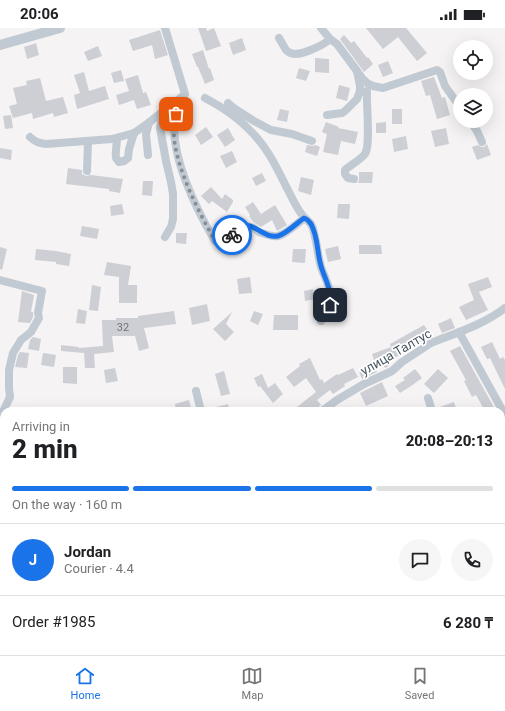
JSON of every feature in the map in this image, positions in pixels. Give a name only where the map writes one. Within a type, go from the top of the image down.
[{"type":"street","points":[[0,45],[60,28]]},
{"type":"street","points":[[165,28],[185,94],[176,114],[174,134],[175,145],[191,194],[215,241],[221,242],[245,226],[254,227],[260,232],[268,235],[279,236],[304,218]]},
{"type":"street","points":[[321,28],[337,44],[357,72],[367,83],[384,88],[437,70],[440,72],[445,86],[453,97]]},
{"type":"street","points":[[279,38],[286,50],[294,54],[304,52],[326,43],[330,38]]},
{"type":"street","points":[[327,115],[346,111],[357,99],[360,86],[357,72]]},
{"type":"street","points":[[354,179],[348,178],[345,174],[345,170],[366,153],[368,124],[366,91]]},
{"type":"street","points":[[30,137],[38,143],[46,144],[117,138],[134,133],[185,94]]},
{"type":"street","points":[[205,98],[215,103],[236,118],[257,139],[270,156],[304,218],[310,222],[313,227],[321,266],[331,296],[330,305],[321,321]]},
{"type":"street","points":[[228,103],[254,121],[271,130],[292,134],[312,141]]},
{"type":"street","points":[[165,237],[171,227],[173,219],[171,182],[160,128],[166,109]]},
{"type":"street","points":[[148,155],[146,134],[149,123]]},
{"type":"street","points":[[475,128],[482,142]]},
{"type":"street","points":[[117,138],[115,155],[120,162],[128,158],[134,133]]},
{"type":"street","points":[[87,170],[88,141]]},
{"type":"street","points":[[0,280],[42,291],[38,318],[31,332],[21,340],[13,353],[9,370],[10,397],[5,407]]},
{"type":"street","name":"улица Талтус","points":[[327,407],[364,384],[392,371],[424,347],[480,324],[505,308]]},
{"type":"street","points":[[459,332],[501,407]]},
{"type":"street","points":[[196,391],[200,407]]},
{"type":"street","points":[[428,398],[431,407]]},
{"type":"building","points":[[198,28],[206,28],[207,31],[214,28],[221,46],[206,51]]},
{"type":"building","points":[[366,28],[406,28],[427,53],[417,61],[398,37],[383,49]]},
{"type":"building","points":[[160,30],[168,55],[155,59],[152,45],[133,51],[129,40]]},
{"type":"building","points":[[344,35],[351,43],[354,41],[373,64],[364,72],[340,39]]},
{"type":"building","points":[[242,38],[246,50],[233,55],[229,43]]},
{"type":"building","points":[[36,43],[39,55],[27,59],[24,47]]},
{"type":"building","points":[[98,46],[102,56],[88,61],[84,52]]},
{"type":"building","points":[[203,50],[214,80],[205,84],[192,54]]},
{"type":"building","points":[[315,58],[329,59],[329,73],[315,72]]},
{"type":"building","points":[[388,61],[393,73],[383,77],[378,65]]},
{"type":"building","points":[[299,68],[310,71],[306,81],[296,78]]},
{"type":"building","points":[[121,70],[124,81],[114,83],[111,73]]},
{"type":"building","points":[[84,72],[89,91],[105,86],[109,99],[77,109],[74,95],[80,93],[74,75]]},
{"type":"building","points":[[138,75],[143,93],[146,92],[151,105],[137,109],[134,100],[119,105],[116,95],[129,91],[125,79]]},
{"type":"building","points":[[434,77],[442,98],[445,97],[450,115],[437,119],[430,95],[426,96],[421,81]]},
{"type":"building","points":[[40,78],[46,101],[63,97],[68,113],[54,117],[53,113],[33,119],[32,113],[13,118],[9,106],[17,104],[13,88],[27,85],[26,81]]},
{"type":"building","points":[[339,85],[350,88],[347,101],[336,98]]},
{"type":"building","points":[[280,109],[289,111],[287,122],[277,120]]},
{"type":"building","points":[[392,109],[402,109],[402,124],[392,124]]},
{"type":"building","points":[[11,115],[13,128],[5,129],[3,116]]},
{"type":"building","points":[[326,122],[339,127],[338,128],[358,132],[355,144],[341,141],[338,155],[323,152],[327,134],[322,132]]},
{"type":"building","points":[[386,122],[386,133],[376,133],[376,123]]},
{"type":"building","points":[[206,127],[213,137],[201,145],[195,135]]},
{"type":"building","points":[[228,128],[235,140],[225,147],[217,135]]},
{"type":"building","points":[[446,128],[449,144],[435,147],[431,131]]},
{"type":"building","points":[[406,136],[408,149],[394,152],[392,139]]},
{"type":"building","points":[[487,144],[491,155],[477,160],[472,147],[478,145],[484,147]]},
{"type":"building","points":[[307,145],[315,145],[320,147],[317,156],[305,152]]},
{"type":"building","points":[[0,148],[12,150],[11,160],[0,158]]},
{"type":"building","points":[[232,151],[237,162],[226,168],[220,156]]},
{"type":"building","points":[[68,168],[82,170],[82,174],[86,176],[91,175],[123,179],[120,193],[109,191],[109,189],[66,184]]},
{"type":"building","points":[[359,172],[373,172],[372,183],[358,183]]},
{"type":"building","points":[[262,173],[266,181],[256,186],[252,178]]},
{"type":"building","points":[[301,177],[314,180],[311,195],[298,191]]},
{"type":"building","points":[[143,181],[153,181],[152,196],[142,195]]},
{"type":"building","points":[[211,187],[222,199],[225,194],[233,200],[227,212],[212,201],[209,204],[201,196]]},
{"type":"building","points":[[253,202],[261,214],[275,205],[287,225],[277,231],[272,220],[261,227],[253,222],[245,207]]},
{"type":"building","points":[[122,204],[124,214],[111,216],[110,206]]},
{"type":"building","points":[[338,204],[350,204],[349,219],[337,218]]},
{"type":"building","points":[[82,226],[99,229],[97,239],[80,236]]},
{"type":"building","points":[[176,233],[187,233],[186,244],[176,243]]},
{"type":"building","points":[[359,245],[381,245],[382,254],[359,254]]},
{"type":"building","points":[[338,246],[341,259],[328,262],[325,249]]},
{"type":"building","points":[[0,247],[7,249],[2,270],[0,269]]},
{"type":"building","points":[[36,249],[71,254],[69,266],[56,264],[56,262],[35,260]]},
{"type":"building","points":[[293,249],[306,249],[305,263],[292,262]]},
{"type":"building","points":[[107,262],[131,266],[128,285],[137,285],[137,303],[119,303],[119,277],[104,275]]},
{"type":"building","points":[[250,277],[252,293],[239,294],[237,279]]},
{"type":"building","points":[[488,277],[492,287],[479,292],[488,310],[466,320],[459,307],[474,300],[468,284]]},
{"type":"building","points":[[92,285],[101,287],[98,311],[89,310]]},
{"type":"building","points":[[313,289],[315,299],[305,301],[304,291]]},
{"type":"building","points":[[22,291],[34,295],[31,312],[33,312],[33,317],[30,323],[18,322]]},
{"type":"building","points":[[207,304],[210,321],[192,325],[189,308]]},
{"type":"building","points":[[78,309],[87,311],[85,324],[76,323]]},
{"type":"building","points":[[174,311],[176,324],[144,328],[149,348],[139,351],[135,336],[112,336],[114,352],[94,354],[95,368],[85,368],[84,353],[61,351],[61,345],[79,348],[103,346],[102,320],[116,320],[116,318],[138,318],[138,316]]},
{"type":"building","points":[[254,311],[263,314],[258,325],[250,321]]},
{"type":"building","points":[[232,312],[226,324],[234,332],[225,341],[213,329]]},
{"type":"building","points":[[274,315],[298,315],[298,330],[273,330]]},
{"type":"building","points":[[451,318],[455,328],[442,333],[438,324]]},
{"type":"building","points":[[424,325],[431,335],[406,352],[388,361],[390,366],[385,368],[379,358],[374,360],[372,354],[391,347],[390,344]]},
{"type":"building","points":[[33,337],[41,339],[39,351],[28,349],[30,340]]},
{"type":"building","points":[[492,342],[500,359],[503,357],[505,360],[505,389],[490,358],[487,359],[481,347]]},
{"type":"building","points":[[460,346],[494,407],[483,407],[476,395],[472,397],[464,381],[466,380],[450,351]]},
{"type":"building","points":[[20,352],[29,353],[27,368],[15,367]]},
{"type":"building","points":[[43,353],[56,355],[54,367],[41,365]]},
{"type":"building","points":[[310,358],[320,380],[322,379],[324,383],[337,374],[338,375],[353,368],[358,377],[344,384],[345,386],[333,394],[330,390],[317,400],[321,405],[318,407],[297,407],[316,392],[306,378],[294,387],[286,377],[300,366],[299,364]]},
{"type":"building","points":[[374,365],[377,372],[362,379],[359,372]]},
{"type":"building","points":[[63,367],[77,367],[77,384],[63,383]]},
{"type":"building","points":[[115,368],[118,381],[106,383],[104,370]]},
{"type":"building","points":[[415,369],[422,378],[400,393],[395,386],[405,380],[403,378]]},
{"type":"building","points":[[438,369],[448,378],[434,393],[424,384]]},
{"type":"building","points":[[224,371],[230,394],[221,396],[215,374]]},
{"type":"building","points":[[262,374],[268,388],[275,383],[283,394],[273,403],[260,386],[258,387],[254,378]]},
{"type":"building","points":[[382,382],[388,396],[366,406],[360,393]]},
{"type":"building","points":[[189,400],[191,407],[175,407],[175,404]]},
{"type":"building","points":[[454,402],[456,407],[440,407]]},
{"type":"building","points":[[228,404],[228,407],[216,407]]},
{"type":"way so far","points":[[176,114],[174,122],[175,145],[191,194],[199,212],[215,241],[221,242],[232,235]]},
{"type":"route","points":[[232,235],[245,226],[249,226],[254,227],[256,230],[268,235],[279,236],[304,218],[310,222],[313,227],[321,266],[331,296],[330,305]]}]
